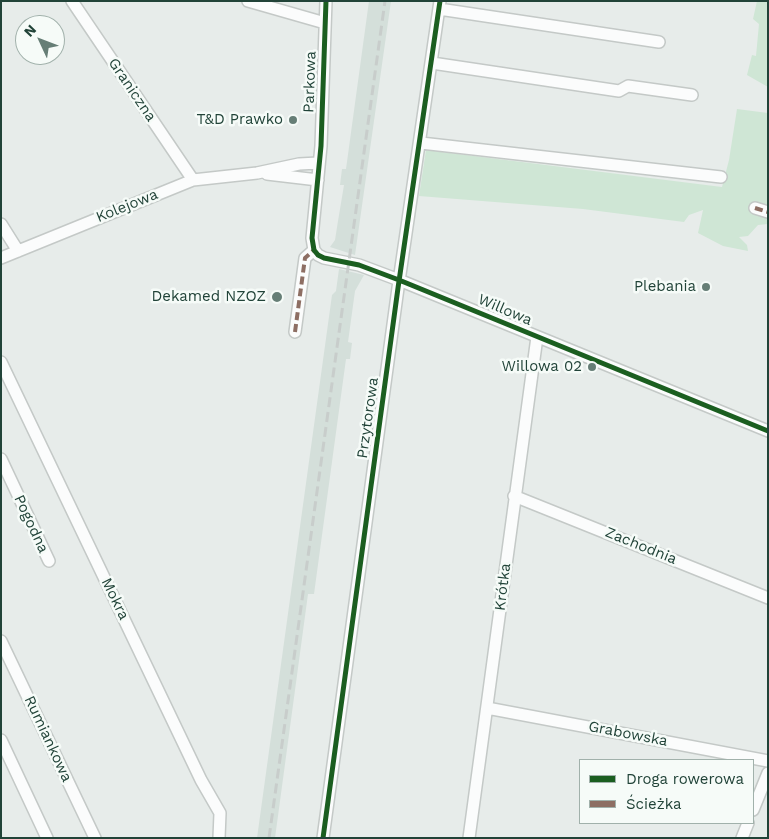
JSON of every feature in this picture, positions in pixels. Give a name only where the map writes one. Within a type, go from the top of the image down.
[{"type":"street","name":"Graniczna","points":[[72,1],[193,180]]},
{"type":"street","points":[[248,1],[325,23]]},
{"type":"street","name":"Parkowa","points":[[318,163],[321,146],[326,1]]},
{"type":"street","points":[[440,5],[659,42]]},
{"type":"street","name":"Przytorowa","points":[[324,838],[399,280],[421,143],[440,5]]},
{"type":"street","points":[[432,63],[619,91],[628,86],[692,95]]},
{"type":"street","points":[[421,143],[721,177]]},
{"type":"street","name":"Kolejowa","points":[[1,258],[193,180],[257,173],[299,164],[318,163]]},
{"type":"street","points":[[295,332],[305,258],[314,250],[312,238],[318,163]]},
{"type":"street","name":"Kolejowa","points":[[257,173],[318,180]]},
{"type":"street","points":[[754,208],[768,212]]},
{"type":"street","points":[[1,224],[18,250]]},
{"type":"street","name":"Willowa","points":[[314,250],[324,258],[358,265],[399,280],[768,431]]},
{"type":"street","name":"Krótka","points":[[469,838],[537,337]]},
{"type":"street","name":"Mokra","points":[[1,362],[197,771],[220,813],[219,838]]},
{"type":"street","name":"Pogodna","points":[[1,459],[49,561]]},
{"type":"street","name":"Zachodnia","points":[[514,496],[768,598]]},
{"type":"street","name":"Rumiankowa","points":[[1,641],[95,838]]},
{"type":"street","name":"Grabowska","points":[[487,708],[752,759]]},
{"type":"street","points":[[1,740],[47,838]]},
{"type":"street","name":"Grabowska","points":[[754,759],[768,762]]},
{"type":"street","points":[[754,808],[768,774]]},
{"type":"street","points":[[742,838],[748,824]]},
{"type":"shaded area","points":[[369,1],[391,1],[355,255],[330,247],[335,240],[344,185],[340,185],[342,169],[346,169]]},
{"type":"shaded area","points":[[339,269],[364,275],[355,291],[348,342],[352,343],[350,359],[346,359],[314,594],[308,594],[275,838],[257,838],[332,295],[336,291]]},
{"type":"green space","points":[[757,1],[768,1],[768,87],[747,75],[752,55],[756,56],[759,24],[753,19]]},
{"type":"green space","points":[[737,109],[768,113],[768,224],[758,225],[748,236],[739,237],[747,245],[748,251],[723,246],[698,233],[703,210],[689,215],[684,222],[583,209],[419,196],[426,150],[722,187],[729,160]]},
{"type":"railway","points":[[269,838],[385,1]]},
{"type":"marked path","points":[[755,208],[768,212]]},
{"type":"marked path","points":[[295,332],[305,258],[314,250]]},
{"type":"cycle path","points":[[326,1],[321,146],[312,238],[314,250],[318,255],[359,265],[399,280],[768,431]]},
{"type":"cycle path","points":[[323,838],[398,288],[440,1]]},
{"type":"place","name":"T&D Prawko","points":[[293,120]]},
{"type":"place","name":"Plebania","points":[[706,287]]},
{"type":"place","name":"Dekamed NZOZ","points":[[277,297]]},
{"type":"place","name":"Willowa 02","points":[[592,367]]}]
